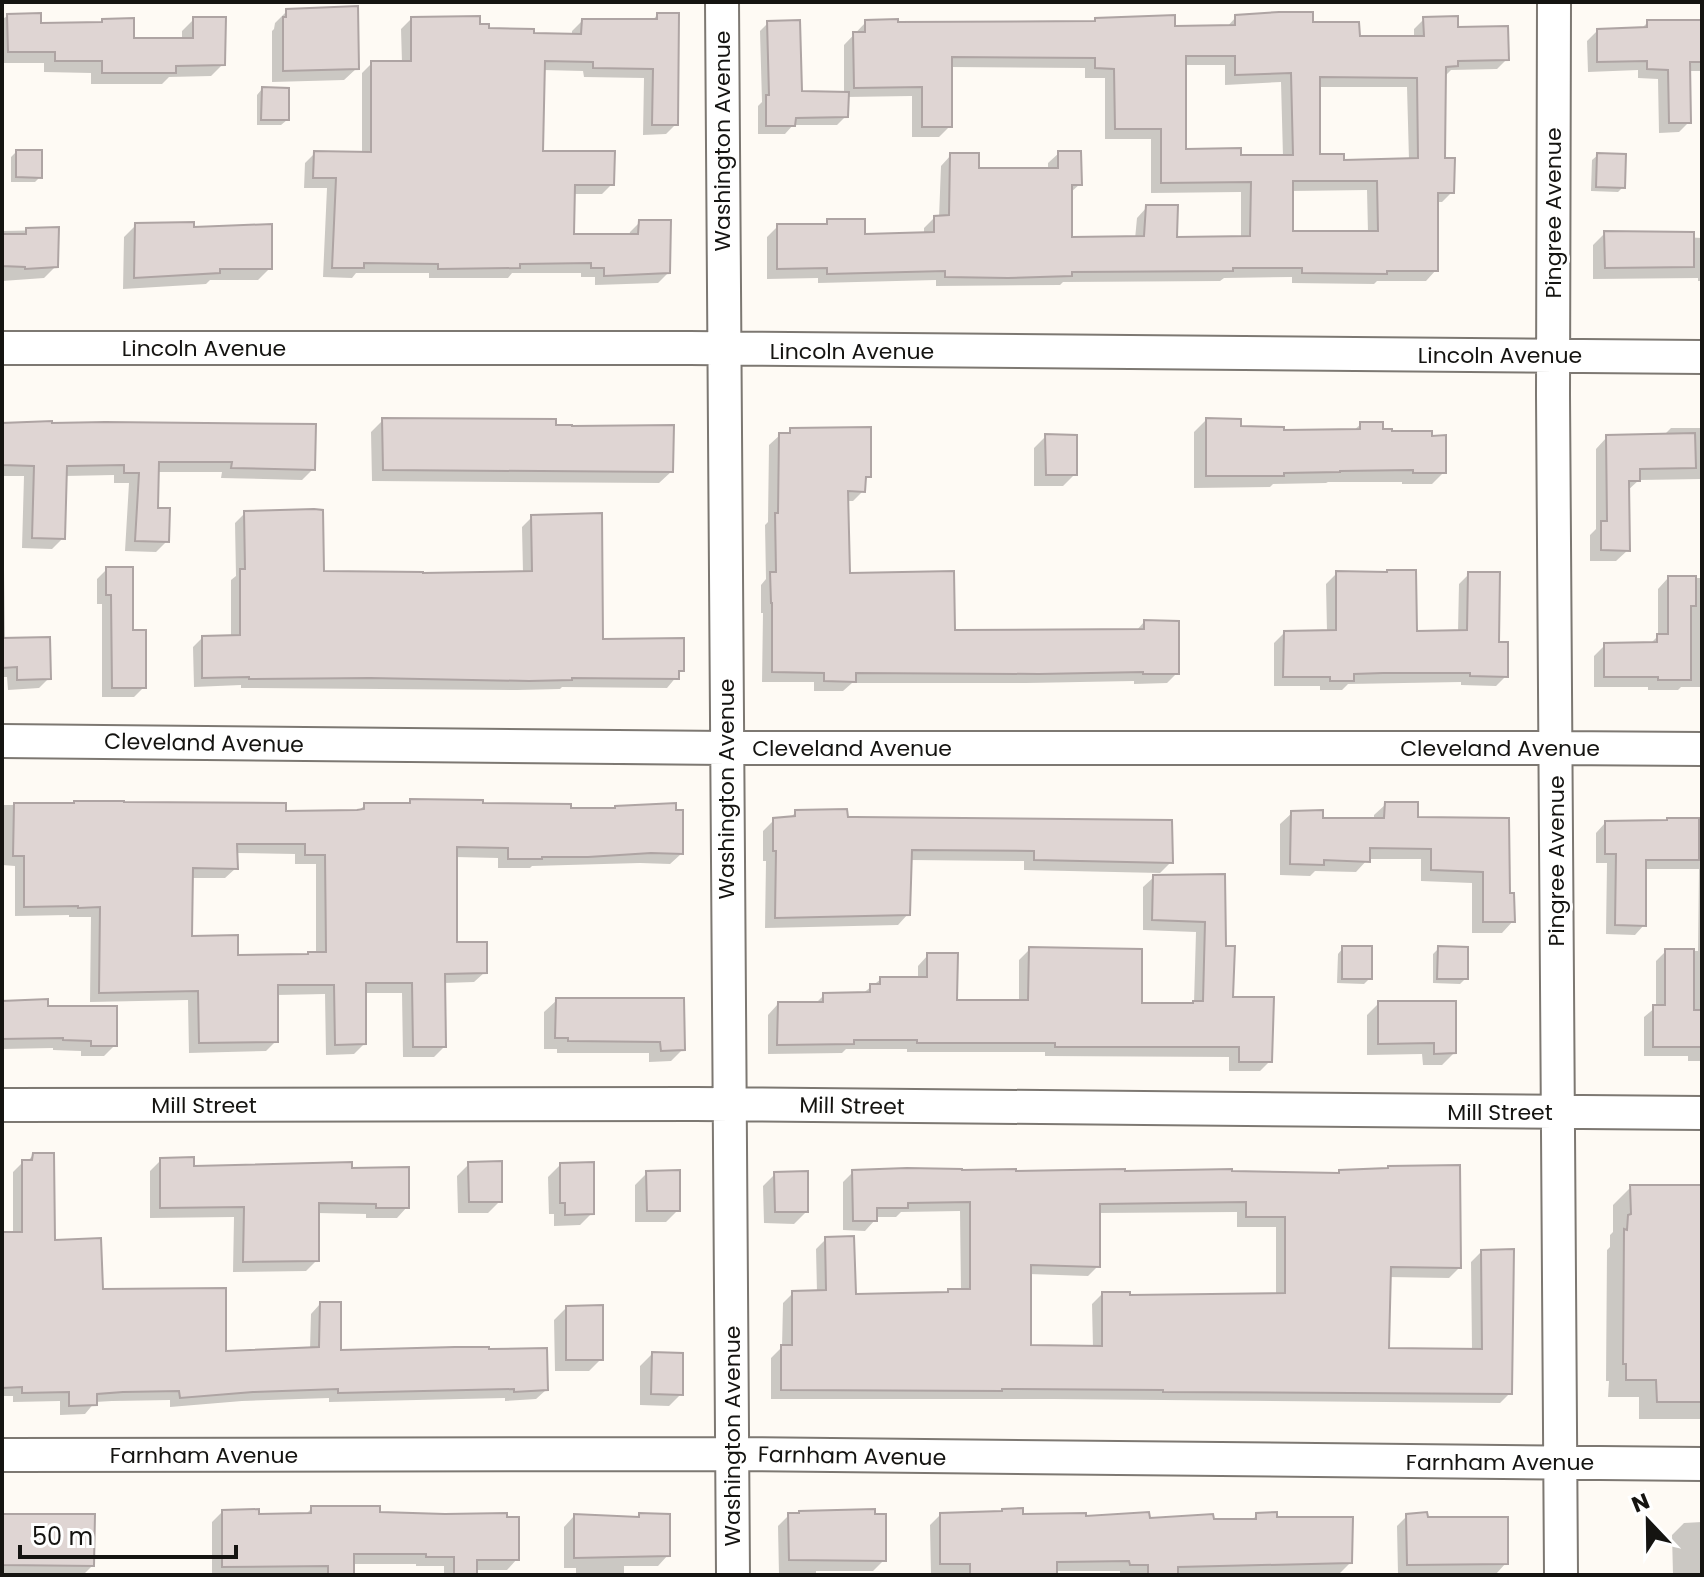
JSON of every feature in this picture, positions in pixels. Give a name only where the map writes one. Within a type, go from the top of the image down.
[{"type":"street","name":"Washington Avenue","points":[[722,2],[733,1575]]},
{"type":"street","name":"Pingree Avenue","points":[[1554,2],[1553,356],[1561,1575]]},
{"type":"street","name":"Lincoln Avenue","points":[[2,348],[1702,357]]},
{"type":"street","name":"Cleveland Avenue","points":[[2,741],[726,748],[1702,749]]},
{"type":"street","name":"Mill Street","points":[[2,1105],[729,1105],[1702,1113]]},
{"type":"street","name":"Farnham Avenue","points":[[2,1455],[733,1454],[1702,1464]]},
{"type":"building","points":[[358,6],[359,69],[283,71],[283,17],[286,17],[286,9]]},
{"type":"building","points":[[1313,12],[1313,22],[1359,22],[1360,36],[1424,36],[1423,17],[1458,16],[1458,27],[1508,26],[1509,60],[1458,61],[1458,66],[1446,67],[1445,158],[1455,158],[1454,193],[1438,193],[1438,271],[1302,273],[1302,268],[1233,268],[1233,271],[1072,272],[1072,276],[1008,278],[945,277],[945,271],[827,274],[827,268],[777,269],[777,224],[827,224],[827,219],[865,219],[865,234],[934,232],[934,216],[949,215],[950,153],[979,153],[979,168],[1058,168],[1058,151],[1081,151],[1082,185],[1072,185],[1072,237],[1144,236],[1146,205],[1178,205],[1177,237],[1250,236],[1251,182],[1161,183],[1161,129],[1115,129],[1114,69],[1095,68],[1095,58],[952,57],[952,127],[922,127],[922,87],[854,88],[853,32],[865,32],[865,20],[1095,21],[1095,18],[1175,15],[1175,26],[1235,25],[1235,15]],"holes":[[[1186,56],[1235,56],[1235,75],[1291,73],[1293,155],[1241,155],[1241,148],[1186,149]],[[1320,77],[1417,78],[1418,158],[1344,160],[1344,154],[1320,154]],[[1293,181],[1377,181],[1378,231],[1293,231]]]},
{"type":"building","points":[[41,13],[41,23],[134,18],[134,38],[193,38],[193,17],[226,17],[225,65],[176,66],[176,73],[102,73],[102,61],[55,61],[55,52],[8,52],[7,14]]},
{"type":"building","points":[[657,13],[679,13],[678,125],[652,125],[653,69],[593,68],[593,62],[545,61],[543,151],[615,151],[614,185],[575,185],[574,234],[638,234],[639,220],[671,220],[670,273],[604,276],[604,268],[591,268],[591,263],[438,269],[438,264],[364,263],[364,268],[332,268],[336,178],[313,178],[314,151],[371,152],[371,61],[411,61],[411,17],[480,16],[480,24],[489,24],[489,28],[581,34],[582,19],[657,19]]},
{"type":"building","points":[[800,20],[802,91],[849,92],[848,117],[796,118],[795,126],[766,126],[766,95],[769,95],[767,21]]},
{"type":"building","points":[[1647,20],[1702,20],[1702,62],[1690,62],[1691,123],[1669,123],[1668,70],[1647,69],[1647,61],[1597,62],[1597,29],[1647,27]]},
{"type":"building","points":[[262,87],[289,88],[289,120],[261,120]]},
{"type":"building","points":[[16,150],[42,150],[42,178],[16,177]]},
{"type":"building","points":[[1597,153],[1626,154],[1625,188],[1596,187]]},
{"type":"building","points":[[194,222],[194,227],[272,224],[272,269],[220,269],[220,273],[134,278],[135,223]]},
{"type":"building","points":[[59,227],[58,267],[25,269],[2,266],[2,234],[26,234],[26,228]]},
{"type":"building","points":[[1604,231],[1694,232],[1694,267],[1605,268]]},
{"type":"building","points":[[382,418],[556,419],[556,425],[572,426],[674,425],[673,472],[383,470]]},
{"type":"building","points":[[1206,418],[1241,419],[1241,426],[1284,427],[1284,430],[1360,429],[1360,422],[1383,422],[1383,429],[1392,431],[1432,431],[1432,436],[1446,435],[1446,473],[1413,473],[1413,470],[1206,476]]},
{"type":"building","points":[[2,423],[316,424],[315,470],[231,468],[232,462],[159,462],[158,508],[170,508],[169,542],[135,541],[139,473],[124,473],[124,465],[67,466],[65,539],[32,538],[34,466],[2,465]]},
{"type":"building","points":[[871,427],[871,477],[866,477],[865,492],[848,491],[850,573],[954,571],[955,630],[1144,629],[1144,620],[1179,621],[1179,674],[856,673],[856,682],[824,681],[824,673],[772,672],[770,572],[776,572],[779,433],[790,433],[790,428]]},
{"type":"building","points":[[1695,433],[1696,468],[1640,469],[1640,481],[1629,481],[1630,551],[1601,550],[1601,521],[1607,521],[1606,435]]},
{"type":"building","points":[[1045,434],[1077,435],[1077,475],[1046,475]]},
{"type":"building","points":[[323,510],[324,571],[423,573],[532,571],[531,515],[602,513],[603,639],[684,638],[684,671],[679,671],[679,679],[202,678],[202,636],[240,635],[240,569],[245,569],[244,511]]},
{"type":"building","points":[[106,567],[133,567],[133,630],[146,630],[146,688],[112,688],[111,595],[106,595]]},
{"type":"building","points":[[1416,570],[1417,631],[1467,630],[1468,572],[1500,572],[1499,642],[1508,642],[1508,677],[1470,676],[1470,673],[1383,673],[1354,674],[1354,681],[1330,681],[1330,677],[1283,677],[1284,631],[1336,630],[1336,571]]},
{"type":"building","points":[[1668,576],[1696,576],[1696,606],[1691,606],[1691,680],[1604,677],[1604,643],[1657,642],[1657,634],[1668,634]]},
{"type":"building","points":[[50,637],[51,679],[17,680],[17,667],[2,668],[2,638]]},
{"type":"building","points":[[410,799],[483,800],[483,803],[615,808],[676,803],[676,810],[683,810],[683,854],[508,859],[508,848],[457,847],[457,942],[487,942],[487,973],[445,974],[446,1047],[413,1047],[412,983],[366,983],[366,1044],[335,1045],[334,985],[278,985],[278,1042],[199,1043],[198,991],[99,993],[100,907],[24,907],[24,856],[13,856],[14,803],[286,803],[286,811],[357,810],[364,809],[364,803],[410,803]],"holes":[[[237,844],[305,844],[305,855],[325,855],[326,952],[238,955],[238,935],[192,936],[193,868],[238,869]]]},
{"type":"building","points":[[1385,802],[1418,802],[1418,817],[1509,818],[1510,893],[1514,893],[1515,922],[1483,922],[1483,872],[1431,870],[1431,849],[1370,848],[1370,862],[1324,860],[1324,865],[1290,864],[1291,811],[1323,810],[1323,818],[1384,818]]},
{"type":"building","points":[[847,809],[848,817],[1172,820],[1173,863],[1034,860],[1034,851],[912,850],[910,915],[775,918],[773,818],[795,816],[795,810]]},
{"type":"building","points":[[1699,818],[1699,860],[1646,860],[1646,926],[1615,925],[1616,854],[1605,854],[1605,821]]},
{"type":"building","points":[[1225,874],[1226,946],[1235,946],[1233,997],[1274,997],[1272,1062],[1239,1062],[1239,1047],[1055,1047],[1055,1043],[917,1043],[917,1040],[777,1045],[778,1002],[823,1002],[823,993],[870,992],[870,984],[880,984],[880,977],[927,977],[927,953],[958,953],[957,1000],[1028,1000],[1029,947],[1142,949],[1142,1003],[1203,1001],[1205,922],[1152,920],[1153,875]]},
{"type":"building","points":[[1342,946],[1372,946],[1372,979],[1342,979]]},
{"type":"building","points":[[1438,946],[1468,947],[1468,979],[1437,979]]},
{"type":"building","points":[[1665,949],[1694,949],[1694,1010],[1702,1010],[1702,1047],[1653,1047],[1653,1005],[1665,1005]]},
{"type":"building","points":[[556,998],[684,998],[685,1050],[661,1051],[660,1042],[568,1041],[568,1038],[555,1038]]},
{"type":"building","points":[[48,999],[48,1006],[117,1006],[117,1046],[91,1046],[91,1041],[63,1038],[2,1039],[2,1001]]},
{"type":"building","points":[[1378,1001],[1456,1001],[1456,1053],[1434,1054],[1434,1043],[1378,1044]]},
{"type":"building","points":[[33,1153],[54,1153],[55,1240],[101,1238],[103,1289],[226,1288],[226,1351],[319,1347],[320,1302],[341,1302],[341,1350],[547,1348],[548,1390],[338,1393],[338,1389],[180,1398],[179,1391],[123,1392],[97,1394],[97,1405],[69,1406],[69,1392],[22,1393],[22,1387],[2,1388],[2,1232],[22,1232],[22,1160],[32,1160]]},
{"type":"building","points":[[194,1157],[194,1166],[352,1162],[352,1168],[409,1167],[409,1208],[319,1203],[319,1261],[243,1262],[244,1207],[160,1208],[160,1158]]},
{"type":"building","points":[[502,1161],[502,1202],[469,1202],[468,1162]]},
{"type":"building","points":[[594,1162],[594,1214],[565,1215],[565,1203],[560,1203],[560,1163]]},
{"type":"building","points":[[1460,1165],[1461,1268],[1391,1267],[1389,1348],[1482,1349],[1481,1250],[1514,1249],[1512,1394],[781,1390],[781,1345],[792,1345],[792,1291],[826,1290],[825,1237],[854,1236],[856,1294],[970,1289],[970,1202],[908,1203],[908,1208],[877,1208],[877,1221],[853,1221],[852,1170],[1232,1169],[1339,1173],[1339,1170]],"holes":[[[1246,1202],[1246,1217],[1285,1217],[1285,1293],[1130,1295],[1130,1292],[1102,1292],[1102,1346],[1031,1345],[1031,1265],[1100,1267],[1100,1204]]]},
{"type":"building","points":[[680,1170],[680,1211],[647,1211],[646,1171]]},
{"type":"building","points":[[808,1171],[808,1212],[775,1212],[774,1172]]},
{"type":"building","points":[[1630,1185],[1702,1185],[1702,1402],[1657,1402],[1656,1380],[1626,1380],[1626,1364],[1623,1364],[1624,1229],[1627,1230],[1628,1215],[1631,1214]]},
{"type":"building","points":[[603,1305],[603,1360],[566,1360],[566,1306]]},
{"type":"building","points":[[652,1352],[683,1353],[683,1395],[651,1394]]},
{"type":"building","points":[[311,1506],[380,1506],[380,1512],[507,1513],[507,1517],[519,1517],[519,1560],[477,1560],[477,1575],[454,1575],[454,1557],[426,1557],[426,1554],[354,1554],[354,1575],[328,1575],[328,1566],[222,1567],[222,1510],[259,1509],[259,1514],[311,1513]]},
{"type":"building","points":[[1023,1508],[1023,1514],[1086,1513],[1086,1516],[1149,1512],[1150,1518],[1213,1514],[1214,1519],[1256,1519],[1256,1513],[1277,1512],[1277,1517],[1353,1517],[1352,1563],[1178,1567],[1178,1575],[1148,1575],[1148,1565],[1130,1565],[1129,1561],[1057,1562],[1057,1575],[970,1575],[970,1564],[940,1564],[940,1513]]},
{"type":"building","points":[[875,1509],[875,1514],[886,1514],[886,1561],[789,1560],[788,1513]]},
{"type":"building","points":[[1427,1512],[1428,1517],[1508,1517],[1508,1564],[1407,1565],[1406,1514]]},
{"type":"building","points":[[639,1513],[670,1514],[670,1556],[574,1558],[574,1514],[639,1517]]},
{"type":"building","points":[[2,1514],[95,1514],[94,1566],[2,1565]]}]
